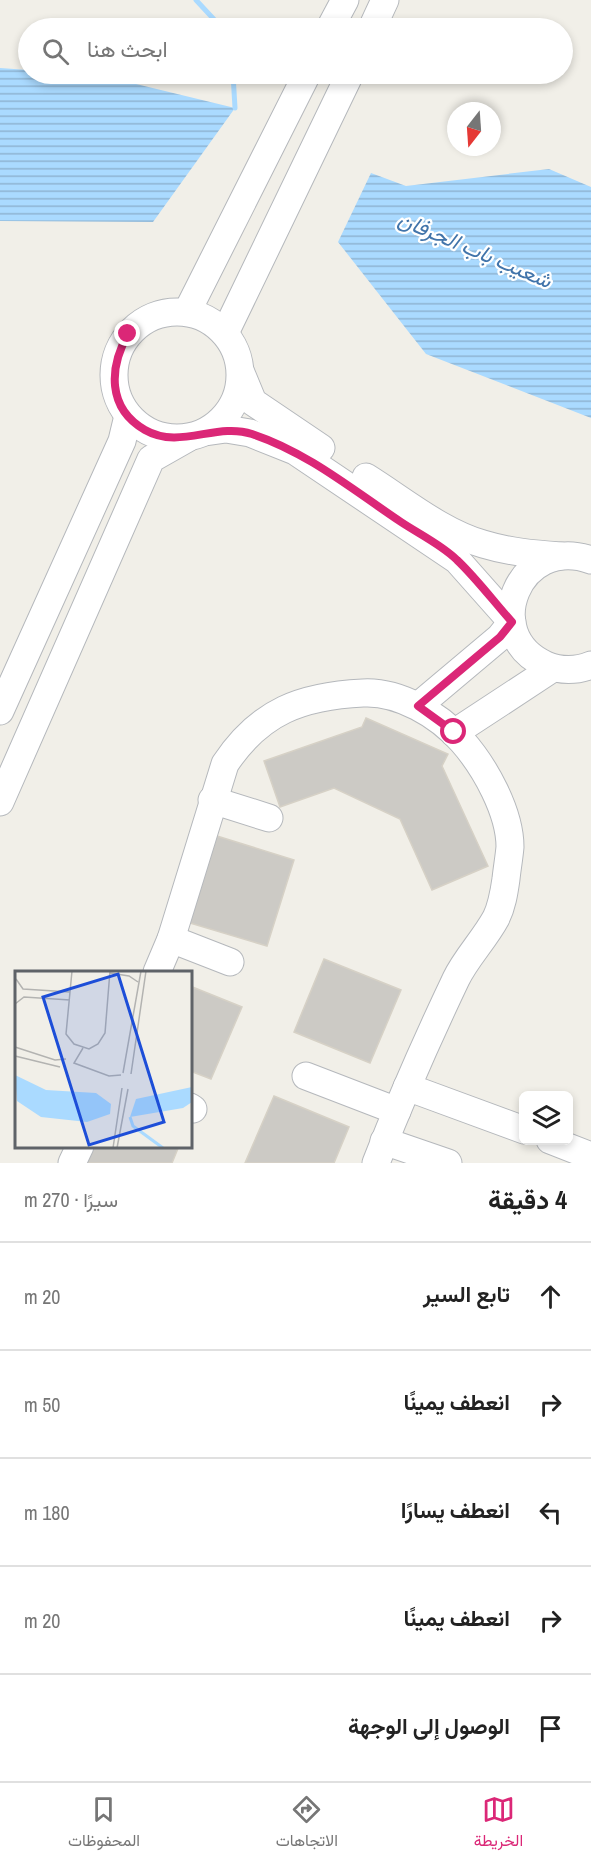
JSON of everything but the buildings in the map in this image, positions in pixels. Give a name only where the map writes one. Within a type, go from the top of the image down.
[{"type":"street","points":[[335,18],[345,0]]},
{"type":"street","points":[[377,18],[386,0]]},
{"type":"street","points":[[187,312],[302,84]]},
{"type":"street","points":[[225,333],[345,84]]},
{"type":"street","points":[[512,622],[457,560],[295,451],[250,433],[226,429],[197,435],[166,437],[145,430],[128,416],[117,397],[113,375],[117,353],[128,334],[145,320],[165,312],[187,312],[208,320],[225,333],[236,352],[241,373],[253,402],[446,528],[481,544],[500,549],[520,553],[579,556],[591,560]]},
{"type":"street","points":[[0,802],[151,459],[220,422],[232,408],[239,391],[241,373]]},
{"type":"street","points":[[0,711],[122,441],[128,416]]},
{"type":"street","points":[[561,556],[545,560],[531,569],[520,581],[513,596],[512,622],[517,639],[528,653],[576,669]]},
{"type":"street","points":[[418,706],[500,637],[512,622]]},
{"type":"street","points":[[454,732],[576,669]]},
{"type":"street","points":[[157,971],[171,939],[212,800],[225,764],[238,745],[267,720],[299,701],[339,694],[377,692],[418,706],[454,732],[477,758],[500,802],[510,846],[503,900],[497,917],[458,976],[380,1152],[448,1163]]},
{"type":"street","points":[[212,800],[268,818]]},
{"type":"street","points":[[171,939],[230,962]]},
{"type":"street","points":[[306,1076],[519,1129]]},
{"type":"street","points":[[563,1145],[591,1156]]},
{"type":"street","points":[[72,1163],[79,1148]]},
{"type":"water","points":[[0,68],[18,69],[18,84],[136,84],[235,108],[153,222],[0,221]]},
{"type":"water","points":[[549,169],[591,187],[591,418],[426,354],[338,242],[371,173],[406,186]]},
{"type":"waterway","name":"شعيب باب الجرفان","points":[[196,0],[213,18]]},
{"type":"waterway","name":"شعيب باب الجرفان","points":[[234,84],[235,108]]},
{"type":"route","points":[[128,334],[117,353],[113,375],[117,397],[128,416],[145,430],[166,437],[188,438],[226,429],[250,433],[295,451],[457,560],[512,622],[500,637],[418,706],[454,732]]}]
